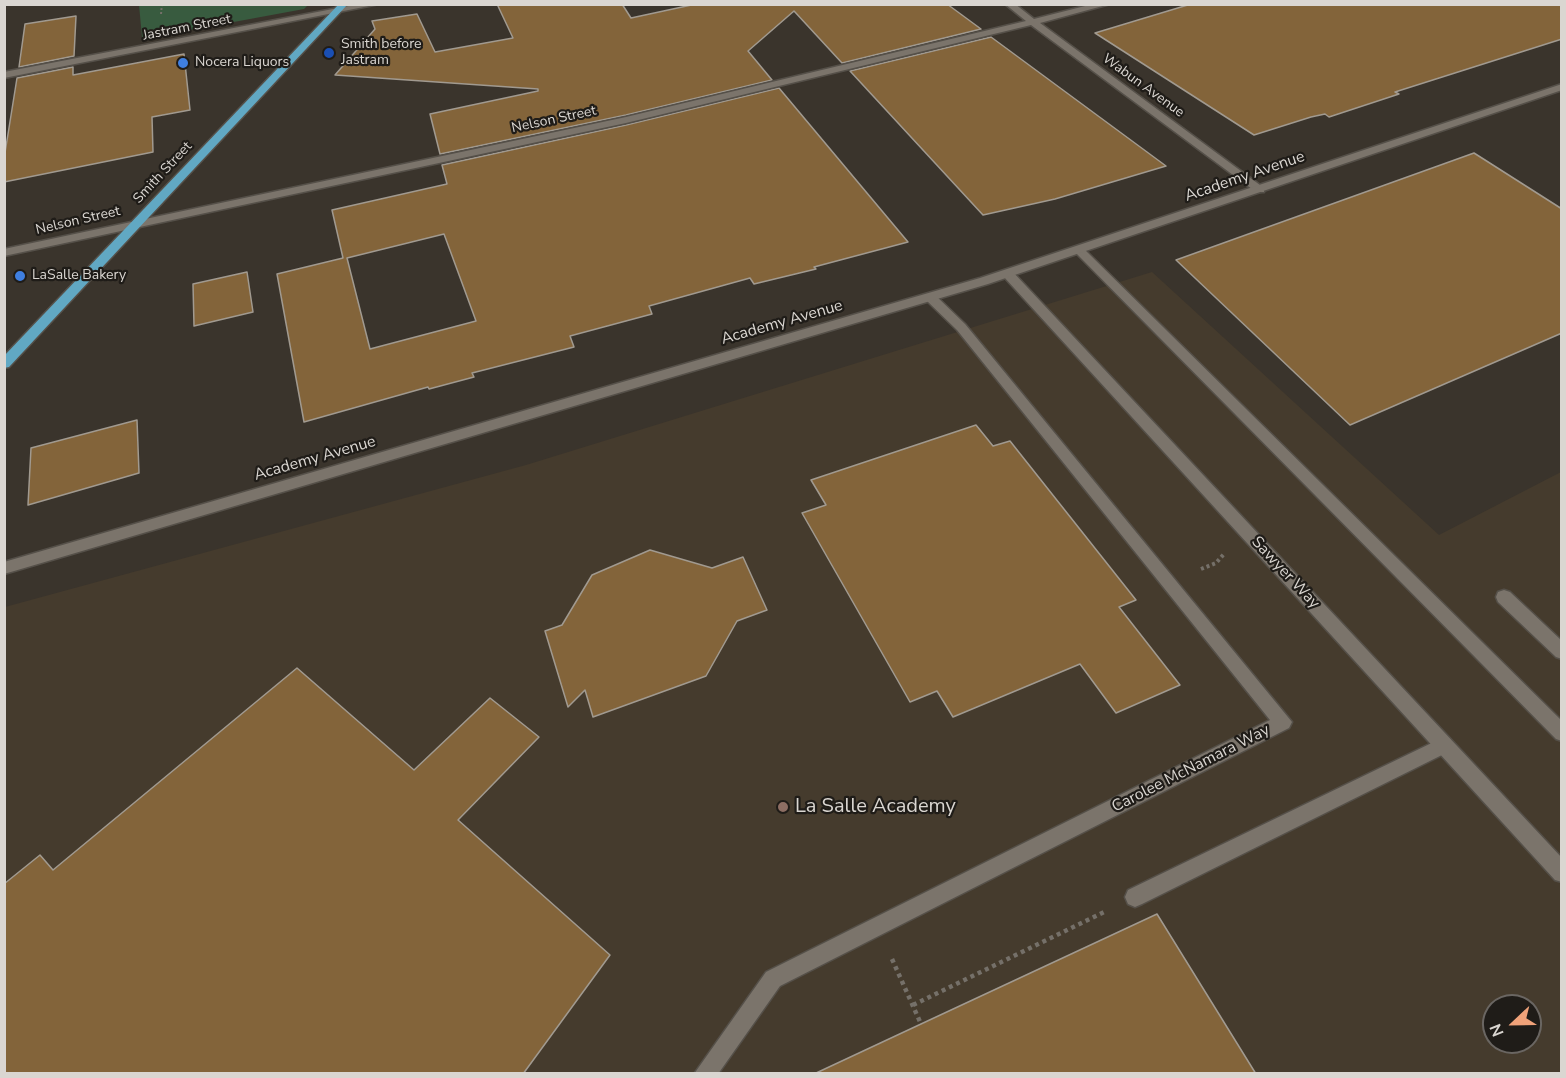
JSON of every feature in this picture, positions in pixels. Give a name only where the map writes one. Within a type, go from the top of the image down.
[{"type":"main road","name":"Smith Street","points":[[4,364],[340,8]]},
{"type":"street","name":"Jastram Street","points":[[4,75],[159,48],[340,8],[375,4]]},
{"type":"street","name":"Wabun Avenue","points":[[1009,4],[1260,190]]},
{"type":"street","name":"Nelson Street","points":[[4,253],[626,120],[1106,4]]},
{"type":"street","name":"Academy Avenue","points":[[4,568],[1008,274],[1562,87]]},
{"type":"street","points":[[1079,250],[1562,733]]},
{"type":"street","name":"Sawyer Way","points":[[1008,274],[1562,873]]},
{"type":"street","name":"Carolee McNamara Way","points":[[705,1074],[773,979],[1283,722],[960,327],[930,297]]},
{"type":"street","points":[[1504,597],[1562,652]]},
{"type":"street","points":[[1135,897],[1444,745]]},
{"type":"path","points":[[913,1005],[1135,897]]},
{"type":"path","points":[[876,926],[921,1024]]},
{"type":"shaded area","name":"La Salle Academy","points":[[1152,272],[1439,535],[1561,472],[1561,1073],[5,1074],[5,607],[526,465]]},
{"type":"green space","points":[[139,4],[308,5],[304,9],[142,37]]},
{"type":"building","points":[[497,4],[622,4],[631,18],[696,4],[947,4],[981,29],[842,63],[794,11],[748,51],[772,80],[626,115],[440,154],[430,114],[538,91],[538,89],[335,75],[375,29],[372,21],[417,14],[435,52],[513,38]]},
{"type":"building","points":[[1191,4],[1562,4],[1562,39],[1395,92],[1399,94],[1329,117],[1325,114],[1311,117],[1254,135],[1095,33]]},
{"type":"building","points":[[76,16],[74,56],[19,67],[25,24]]},
{"type":"building","points":[[991,37],[1166,166],[1055,199],[983,215],[850,71]]},
{"type":"building","points":[[184,54],[190,110],[152,117],[153,152],[4,182],[4,159],[17,78],[73,67],[73,75]]},
{"type":"building","points":[[779,88],[908,242],[814,267],[816,269],[754,284],[750,278],[649,306],[652,314],[570,336],[574,347],[472,373],[474,377],[429,389],[428,387],[304,422],[277,274],[343,258],[332,210],[447,184],[442,165],[626,125]],"holes":[[[444,234],[476,321],[370,349],[347,258]]]},
{"type":"building","points":[[1474,153],[1562,209],[1562,333],[1350,425],[1176,260]]},
{"type":"building","points":[[247,272],[253,312],[194,326],[193,284]]},
{"type":"building","points":[[137,420],[139,473],[28,505],[31,448]]},
{"type":"building","points":[[976,425],[993,446],[1010,441],[1136,600],[1119,607],[1180,685],[1116,713],[1080,664],[953,717],[937,691],[910,702],[802,513],[826,505],[811,480]]},
{"type":"building","points":[[650,550],[712,568],[743,557],[767,610],[737,621],[706,676],[593,717],[585,690],[568,707],[545,631],[562,625],[592,575]]},
{"type":"building","points":[[297,668],[414,770],[490,698],[539,737],[458,820],[610,955],[523,1074],[4,1074],[4,884],[40,855],[53,870]]},
{"type":"building","points":[[1157,914],[1256,1074],[814,1074],[921,1024]]},
{"type":"place","name":"Smith before Jastram","points":[[329,53]]},
{"type":"place","name":"Nocera Liquors","points":[[183,63]]},
{"type":"place","name":"LaSalle Bakery","points":[[20,276]]},
{"type":"place","name":"La Salle Academy","points":[[783,807]]}]
